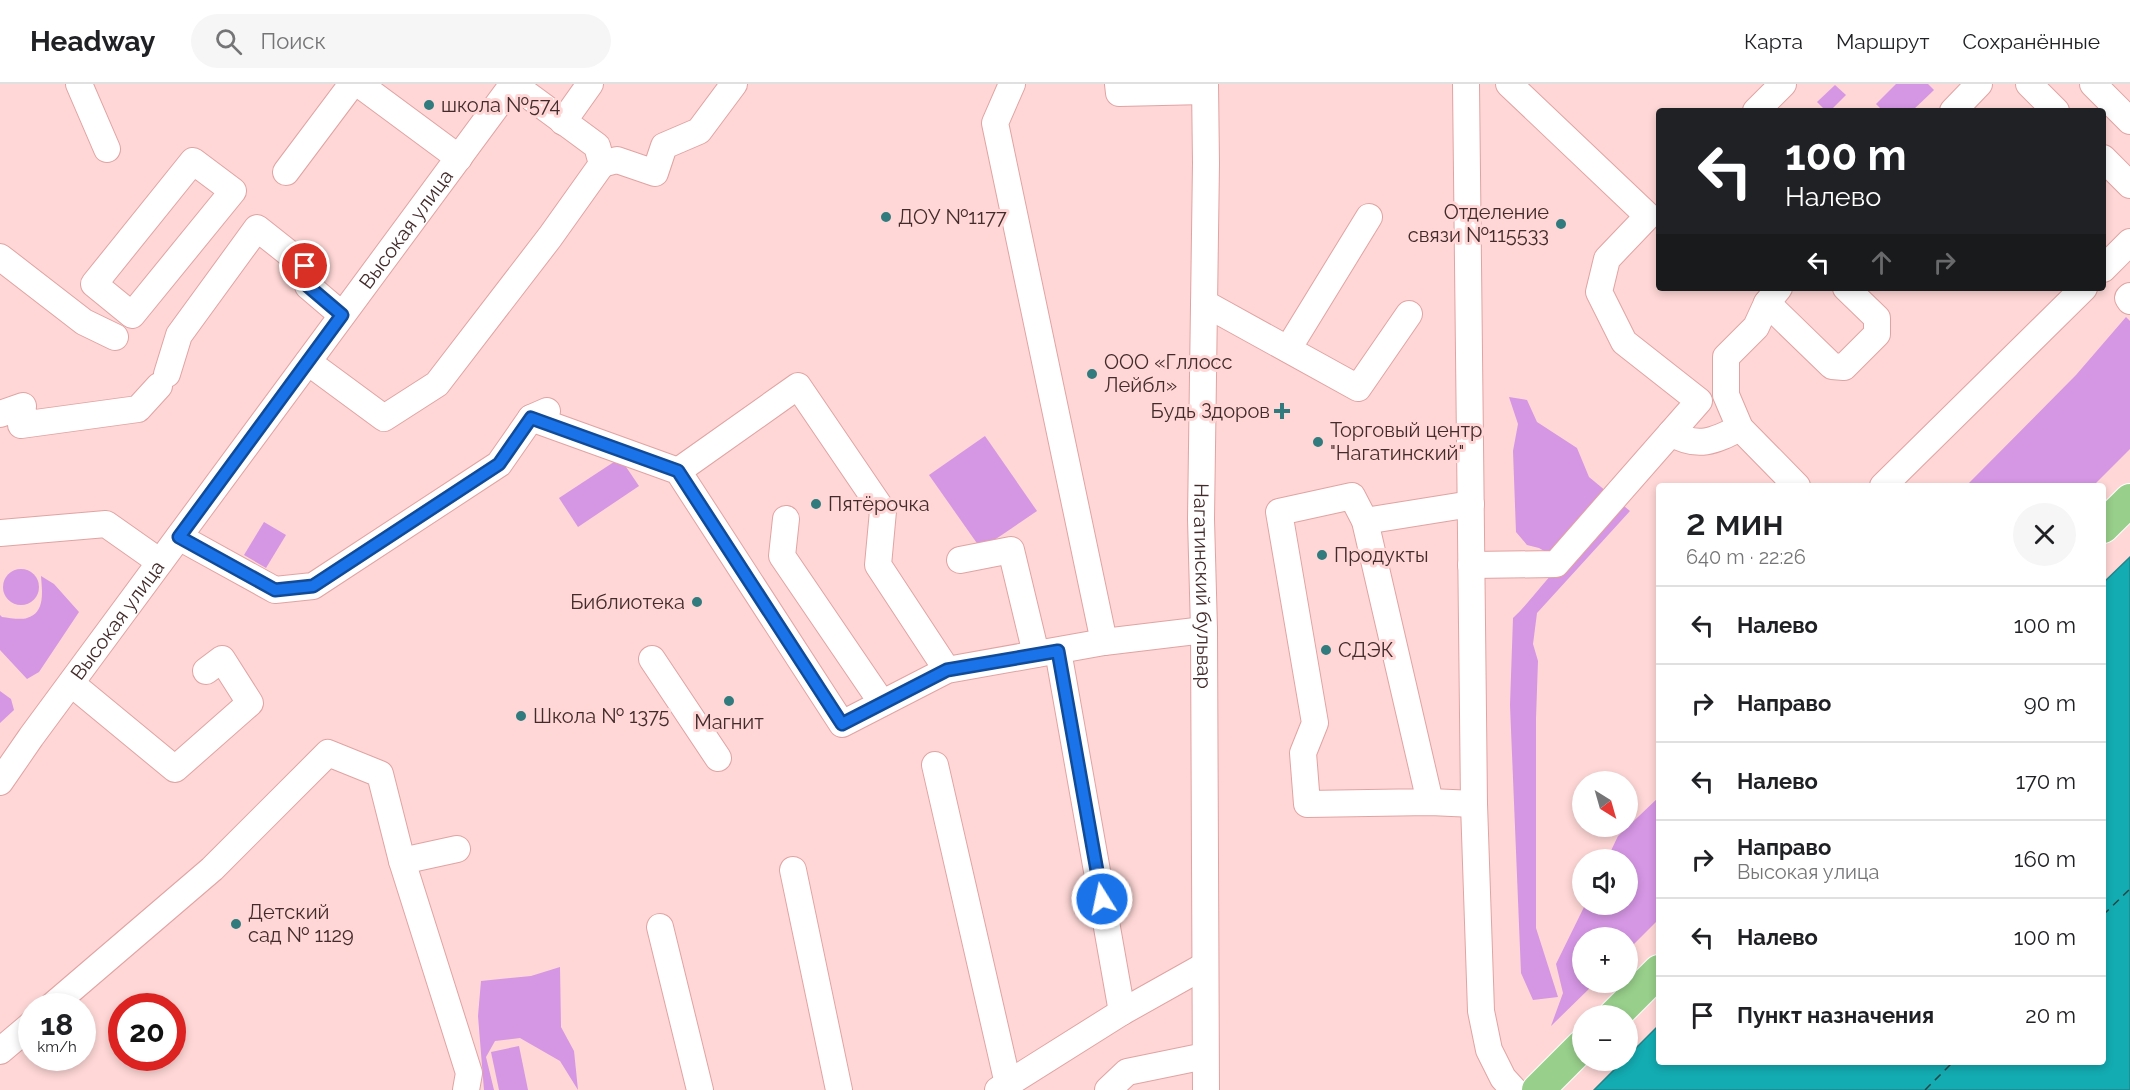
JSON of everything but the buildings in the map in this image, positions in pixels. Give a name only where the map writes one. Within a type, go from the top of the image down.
[{"type":"main road","points":[[2106,524],[2130,500]]},
{"type":"main road","points":[[1625,1005],[1656,974]]},
{"type":"main road","points":[[1538,1090],[1572,1056]]},
{"type":"street","points":[[79,84],[107,149]]},
{"type":"street","points":[[286,172],[352,84]]},
{"type":"street","points":[[359,84],[459,158]]},
{"type":"street","points":[[513,84],[597,146],[602,164]]},
{"type":"street","name":"Высокая улица","points":[[0,782],[513,84]]},
{"type":"street","points":[[563,122],[590,84]]},
{"type":"street","points":[[308,362],[384,418],[437,384],[550,237],[602,164],[617,160],[655,173],[664,146],[699,131],[734,84]]},
{"type":"street","points":[[1012,84],[995,123],[1104,642]]},
{"type":"street","points":[[1118,84],[1119,93],[1205,87]]},
{"type":"street","points":[[1466,84],[1474,804],[1481,1011],[1494,1090]]},
{"type":"street","points":[[1471,565],[1556,564],[1699,401],[1624,342],[1599,291],[1607,259],[1654,211],[1509,84]]},
{"type":"street","points":[[1759,108],[1783,84]]},
{"type":"street","points":[[1956,108],[1979,84]]},
{"type":"street","points":[[2029,84],[2053,108]]},
{"type":"street","points":[[2093,84],[2130,121]]},
{"type":"street","name":"Нагатинский бульвар","points":[[1205,87],[1201,519],[1204,630],[1206,1090]]},
{"type":"street","points":[[193,161],[233,191],[132,315],[119,304],[94,284],[193,161]]},
{"type":"street","points":[[2106,161],[2130,185]]},
{"type":"street","points":[[1288,350],[1369,217]]},
{"type":"street","points":[[0,414],[23,406],[21,425],[138,409],[163,380],[179,335],[257,228],[305,266],[308,286],[342,315]]},
{"type":"street","points":[[2106,266],[2130,242]]},
{"type":"street","points":[[0,257],[84,322],[107,333],[119,304]]},
{"type":"street","points":[[1794,483],[1740,428],[1726,395],[1726,357],[1756,327],[1773,296],[1832,366],[1844,367],[1877,334],[1876,318],[1849,291]]},
{"type":"street","points":[[1886,483],[2081,291]]},
{"type":"street","points":[[2130,296],[2130,301]]},
{"type":"street","points":[[1204,303],[1358,388],[1409,314]]},
{"type":"street","points":[[678,471],[798,386],[883,511],[878,565],[947,670]]},
{"type":"street","points":[[179,537],[275,590],[313,586],[499,464],[542,413],[678,471],[842,724],[947,670],[1104,642],[1204,630]]},
{"type":"street","points":[[1671,433],[1683,440],[1711,442],[1740,428]]},
{"type":"street","points":[[1430,802],[1365,521],[1352,496],[1279,512],[1315,723],[1303,753],[1307,804],[1430,802],[1474,804]]},
{"type":"street","points":[[1365,521],[1471,504]]},
{"type":"street","points":[[786,519],[782,556],[882,703]]},
{"type":"street","points":[[0,533],[106,524],[160,562]]},
{"type":"street","points":[[960,560],[1011,550],[1047,653],[1122,1012]]},
{"type":"street","points":[[72,684],[176,769],[250,703],[222,659],[206,670]]},
{"type":"street","points":[[652,659],[718,758]]},
{"type":"street","points":[[67,993],[212,869],[328,753],[380,774],[402,861],[469,1073],[466,1090]]},
{"type":"street","points":[[935,765],[1003,1087],[1122,1012],[1204,966]]},
{"type":"street","points":[[402,861],[457,849]]},
{"type":"street","points":[[793,870],[839,1090]]},
{"type":"street","points":[[660,927],[700,1090]]},
{"type":"street","points":[[0,1050],[18,1035]]},
{"type":"street","points":[[1489,1050],[1503,1078],[1514,1090]]},
{"type":"street","points":[[1108,1090],[1127,1072],[1205,1056]]},
{"type":"shaded area","points":[[1896,84],[1928,84],[1934,90],[1915,108],[1880,108],[1876,104]]},
{"type":"shaded area","points":[[1835,85],[1846,95],[1833,108],[1823,108],[1817,102]]},
{"type":"shaded area","points":[[2126,317],[2130,321],[2130,449],[2096,483],[1969,483],[2076,375]]},
{"type":"shaded area","points":[[1509,397],[1527,400],[1537,422],[1577,448],[1589,477],[1630,511],[1537,613],[1533,644],[1538,661],[1536,928],[1558,997],[1533,1000],[1521,973],[1510,705],[1513,618],[1563,562],[1539,548],[1527,545],[1516,532],[1513,451],[1518,424]]},
{"type":"shaded area","points":[[985,436],[1037,511],[981,549],[929,475]]},
{"type":"shaded area","points":[[620,458],[639,486],[578,527],[559,498]]},
{"type":"shaded area","points":[[264,522],[286,535],[266,568],[244,555]]},
{"type":"shaded area","points":[[21,569],[33,575],[39,587],[33,599],[21,605],[9,599],[3,587],[9,575]]},
{"type":"shaded area","points":[[41,576],[54,584],[79,612],[39,672],[27,679],[0,650],[0,615],[24,619],[33,615],[42,600]]},
{"type":"shaded area","points":[[0,691],[11,699],[14,710],[0,723]]},
{"type":"shaded area","points":[[1656,800],[1656,922],[1638,940],[1638,927],[1574,927],[1580,915],[1638,915],[1638,849],[1612,849],[1618,837],[1638,837],[1638,817]]},
{"type":"shaded area","points":[[1572,931],[1572,993],[1585,993],[1551,1026],[1563,993],[1556,964]]},
{"type":"shaded area","points":[[560,967],[561,1027],[574,1051],[578,1090],[560,1061],[520,1038],[495,1041],[486,1057],[494,1090],[484,1090],[478,1016],[481,981],[531,976]]},
{"type":"shaded area","points":[[519,1046],[528,1090],[499,1090],[491,1052]]},
{"type":"water","points":[[2130,557],[2130,1090],[1594,1090],[1613,1071],[1638,1071],[1638,1046],[1656,1028],[1656,1065],[2106,1065],[2106,580]]},
{"type":"ferry route","points":[[2106,912],[2130,889]]},
{"type":"ferry route","points":[[1925,1090],[1950,1065]]},
{"type":"place","name":"школа №574","points":[[429,105]]},
{"type":"place","name":"ДОУ №1177","points":[[886,217]]},
{"type":"place","name":"Отделение связи №115533","points":[[1561,224]]},
{"type":"place","name":"ООО «Гллосс Лейбл»","points":[[1092,374]]},
{"type":"place","name":"Будь Здоров","points":[[1282,411]]},
{"type":"place","name":"Торговый центр \"Нагатинский\"","points":[[1318,442]]},
{"type":"place","name":"Пятёрочка","points":[[816,504]]},
{"type":"place","name":"Продукты","points":[[1322,555]]},
{"type":"place","name":"Библиотека","points":[[697,602]]},
{"type":"place","name":"СДЭК","points":[[1326,650]]},
{"type":"place","name":"Магнит","points":[[729,701]]},
{"type":"place","name":"Школа № 1375","points":[[521,716]]},
{"type":"place","name":"Детский сад № 1129","points":[[236,924]]},
{"type":"route","points":[[305,266],[308,286],[342,315],[179,537],[275,590],[313,586],[499,464],[531,418],[678,471],[842,724],[947,670],[1058,651],[1102,899]]}]
